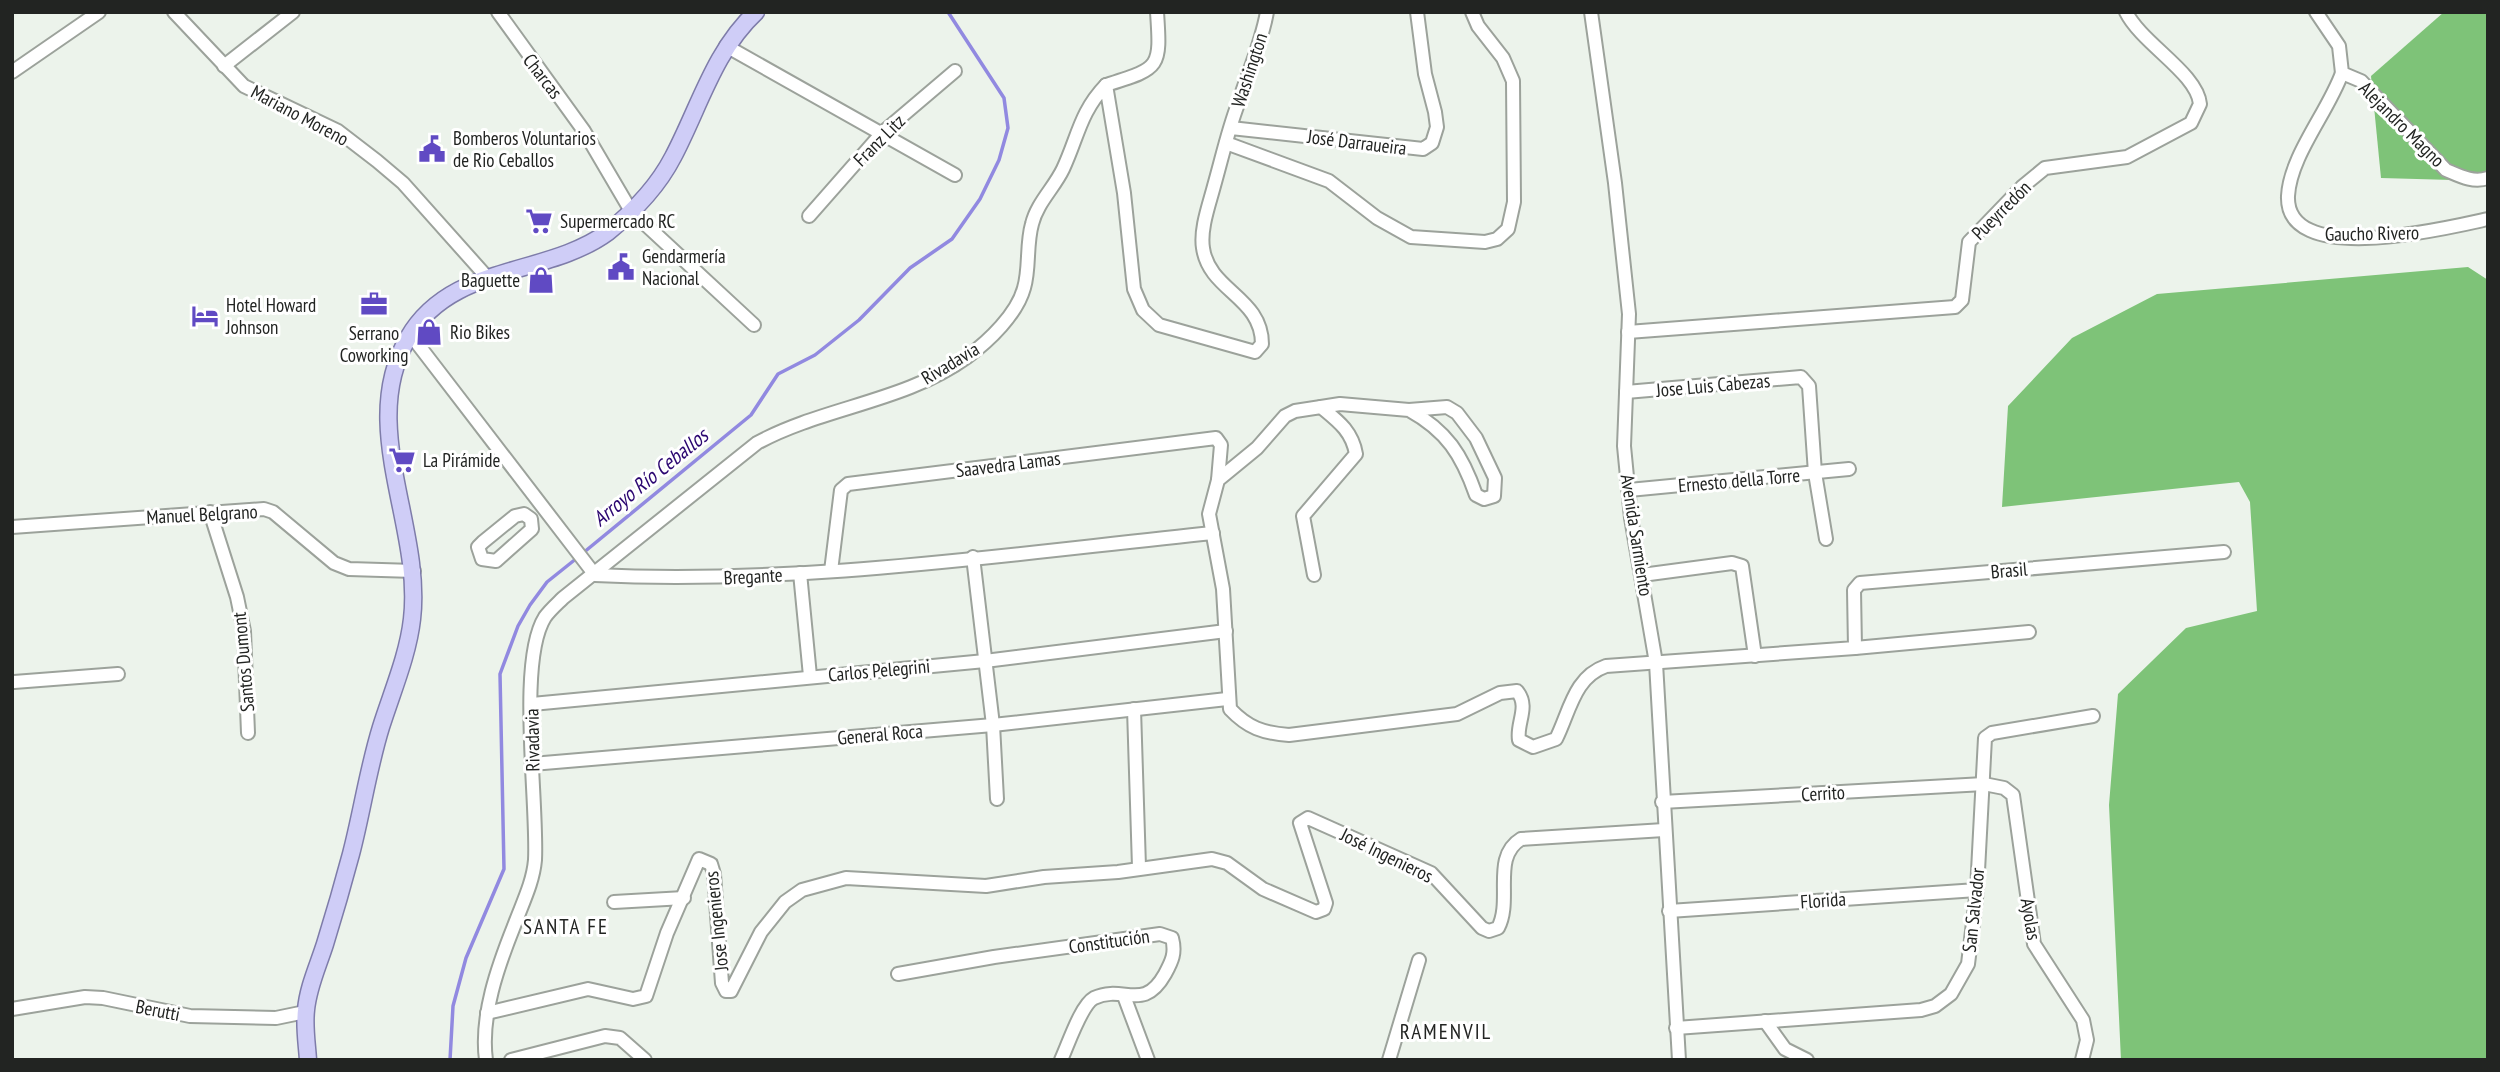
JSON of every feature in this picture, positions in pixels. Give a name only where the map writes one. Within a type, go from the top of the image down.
[{"type":"main road","points":[[308,1060],[305,1012],[311,984],[352,852],[372,758],[409,638],[414,572],[390,447],[392,376],[410,334],[442,302],[486,276],[562,255],[606,233],[631,211],[659,180],[672,159],[726,46],[756,12]]},
{"type":"street","points":[[12,72],[99,12]]},
{"type":"street","name":"Mariano Moreno","points":[[174,12],[224,66],[256,94],[338,131],[377,161],[403,183],[486,276]]},
{"type":"street","points":[[224,66],[293,12]]},
{"type":"street","name":"Charcas","points":[[498,12],[584,131],[631,211],[754,325]]},
{"type":"street","points":[[1157,12],[1160,52],[1156,62],[1142,74],[1106,85],[1124,193],[1134,289],[1143,310],[1159,325],[1255,352],[1262,344],[1262,327],[1257,316],[1214,274],[1203,248],[1203,229],[1231,128]]},
{"type":"street","name":"Washington","points":[[1231,128],[1261,43],[1266,12]]},
{"type":"street","name":"José Darraueira","points":[[1231,128],[1423,149],[1432,143],[1437,127],[1425,74],[1417,12]]},
{"type":"street","points":[[1226,143],[1329,181],[1377,218],[1410,237],[1485,242],[1497,239],[1508,229],[1514,202],[1513,81],[1503,58],[1478,26],[1472,12]]},
{"type":"street","name":"Avenida Sarmiento","points":[[1591,12],[1615,183],[1628,332],[1624,446],[1657,663],[1662,802],[1679,1060]]},
{"type":"street","name":"Pueyrredón","points":[[1628,332],[1955,307],[1962,300],[1969,242],[1998,209],[2045,168],[2097,159],[2122,159],[2191,123],[2200,104],[2193,84],[2146,41],[2126,12]]},
{"type":"street","name":"Alejandro Magno","points":[[2316,12],[2339,46],[2342,73],[2361,81],[2446,170],[2463,178],[2480,181],[2488,178]]},
{"type":"street","points":[[726,46],[955,175]]},
{"type":"street","name":"Franz Litz","points":[[809,216],[882,133],[955,71]]},
{"type":"street","name":"Gaucho Rivero","points":[[2342,73],[2332,100],[2294,169],[2288,195],[2289,211],[2295,223],[2308,232],[2328,238],[2431,231],[2488,219]]},
{"type":"street","name":"Rivadavia","points":[[486,1060],[484,1042],[487,1013],[512,931],[533,875],[533,660],[545,618],[592,571],[757,443],[785,428],[877,400],[931,378],[966,358],[990,338],[1017,304],[1025,287],[1032,222],[1063,169],[1089,103],[1106,85]]},
{"type":"street","points":[[410,334],[592,571]]},
{"type":"street","name":"Jose Luis Cabezas","points":[[1626,392],[1801,377],[1809,386],[1815,473]]},
{"type":"street","points":[[1409,410],[1433,424],[1447,439],[1460,458],[1476,495],[1484,499],[1494,496],[1495,478],[1469,426],[1447,407],[1409,410],[1340,404],[1294,411],[1285,416],[1257,448],[1218,480],[1209,514],[1226,631],[1227,699],[1230,709],[1249,726],[1264,733],[1289,735],[1457,713],[1500,693],[1517,691],[1524,710],[1517,730],[1519,740],[1533,747],[1556,738],[1574,694],[1595,670],[2029,632]]},
{"type":"street","points":[[1314,575],[1303,516],[1356,454],[1353,440],[1344,426],[1321,407]]},
{"type":"street","name":"Saavedra Lamas","points":[[831,571],[841,490],[848,484],[1216,438],[1221,445],[1218,480]]},
{"type":"street","name":"Ernesto della Torre","points":[[1629,490],[1849,469]]},
{"type":"street","points":[[1815,473],[1826,539]]},
{"type":"street","name":"Manuel Belgrano","points":[[12,527],[252,508],[273,512],[334,563],[349,569],[414,572]]},
{"type":"street","points":[[531,519],[545,509]]},
{"type":"street","name":"Santos Dumont","points":[[209,512],[237,597],[244,631],[248,733]]},
{"type":"street","name":"Bregante","points":[[592,571],[714,578],[800,573],[1213,533]]},
{"type":"street","name":"Brasil","points":[[1855,648],[1854,590],[1860,583],[2224,552]]},
{"type":"street","points":[[973,557],[993,725],[997,799]]},
{"type":"street","points":[[1642,575],[1732,563],[1742,566],[1755,656]]},
{"type":"street","points":[[800,573],[810,676]]},
{"type":"street","name":"Carlos Pelegrini","points":[[532,704],[985,661],[1226,631]]},
{"type":"street","points":[[13,679],[118,674]]},
{"type":"street","name":"General Roca","points":[[533,764],[993,725],[1227,699]]},
{"type":"street","points":[[1134,709],[1139,867]]},
{"type":"street","name":"San Salvador","points":[[1676,1028],[1921,1010],[1935,1006],[1951,994],[1968,964],[1977,890],[1985,738],[1992,733],[2094,716]]},
{"type":"street","name":"Cerrito","points":[[1662,802],[1984,785]]},
{"type":"street","name":"Ayolas","points":[[1984,785],[2004,788],[2013,795],[2035,944],[2082,1020],[2087,1040],[2082,1060]]},
{"type":"street","name":"José Ingenieros","points":[[1189,861],[1212,859],[1227,863],[1263,889],[1316,912],[1324,909],[1319,881],[1301,836],[1300,823],[1308,818],[1431,873],[1482,928],[1489,931],[1498,928],[1503,920],[1506,908],[1505,860],[1507,851],[1521,839],[1664,830]]},
{"type":"street","name":"Jose Ingenieros","points":[[487,1013],[588,989],[632,999],[646,996],[667,933],[699,859],[705,859],[714,874],[722,983],[726,991],[732,990],[761,932],[785,902],[802,890],[822,882],[846,878],[986,886],[1044,877],[1118,872],[1189,861]]},
{"type":"street","name":"Florida","points":[[1669,911],[1977,890]]},
{"type":"street","points":[[614,902],[684,898]]},
{"type":"street","name":"Constitución","points":[[898,974],[994,957],[1160,934],[1172,938],[1173,959],[1157,988],[1138,996],[1106,995],[1094,999],[1086,1005],[1061,1060]]},
{"type":"street","points":[[1390,1060],[1419,960]]},
{"type":"street","points":[[1124,996],[1147,1060]]},
{"type":"street","name":"Berutti","points":[[12,1009],[85,998],[103,998],[190,1016],[276,1018],[305,1012]]},
{"type":"street","points":[[1765,1021],[1785,1049],[1807,1060]]},
{"type":"street","points":[[511,1060],[605,1036],[620,1038],[645,1060]]},
{"type":"green space","points":[[2444,12],[2488,12],[2488,181],[2381,178],[2371,76]]},
{"type":"green space","points":[[2468,267],[2488,280],[2488,1060],[2121,1060],[2109,805],[2118,694],[2186,628],[2257,611],[2250,502],[2239,482],[2002,507],[2008,406],[2072,338],[2157,294]]},
{"type":"waterway","name":"Arroyo Río Ceballos","points":[[583,553],[751,415],[778,374],[815,355],[859,320],[910,268],[952,239],[980,199],[999,160],[1008,128],[1004,98],[948,12]]},
{"type":"waterway","name":"Arroyo Río Ceballos","points":[[450,1060],[453,1006],[466,958],[504,869],[500,674],[518,626],[530,605],[547,582],[577,558]]},
{"type":"place","name":"Bomberos Voluntarios de Rio Ceballos","points":[[432,149]]},
{"type":"place","name":"Supermercado RC","points":[[539,221]]},
{"type":"place","name":"Gendarmería Nacional","points":[[621,267]]},
{"type":"place","name":"Baguette","points":[[541,280]]},
{"type":"place","name":"Serrano Coworking","points":[[374,304]]},
{"type":"place","name":"Hotel Howard Johnson","points":[[205,316]]},
{"type":"place","name":"Rio Bikes","points":[[429,332]]},
{"type":"place","name":"La Pirámide","points":[[402,460]]},
{"type":"district","name":"SANTA FE","points":[[566,926]]},
{"type":"district","name":"RAMENVIL","points":[[1446,1031]]}]
